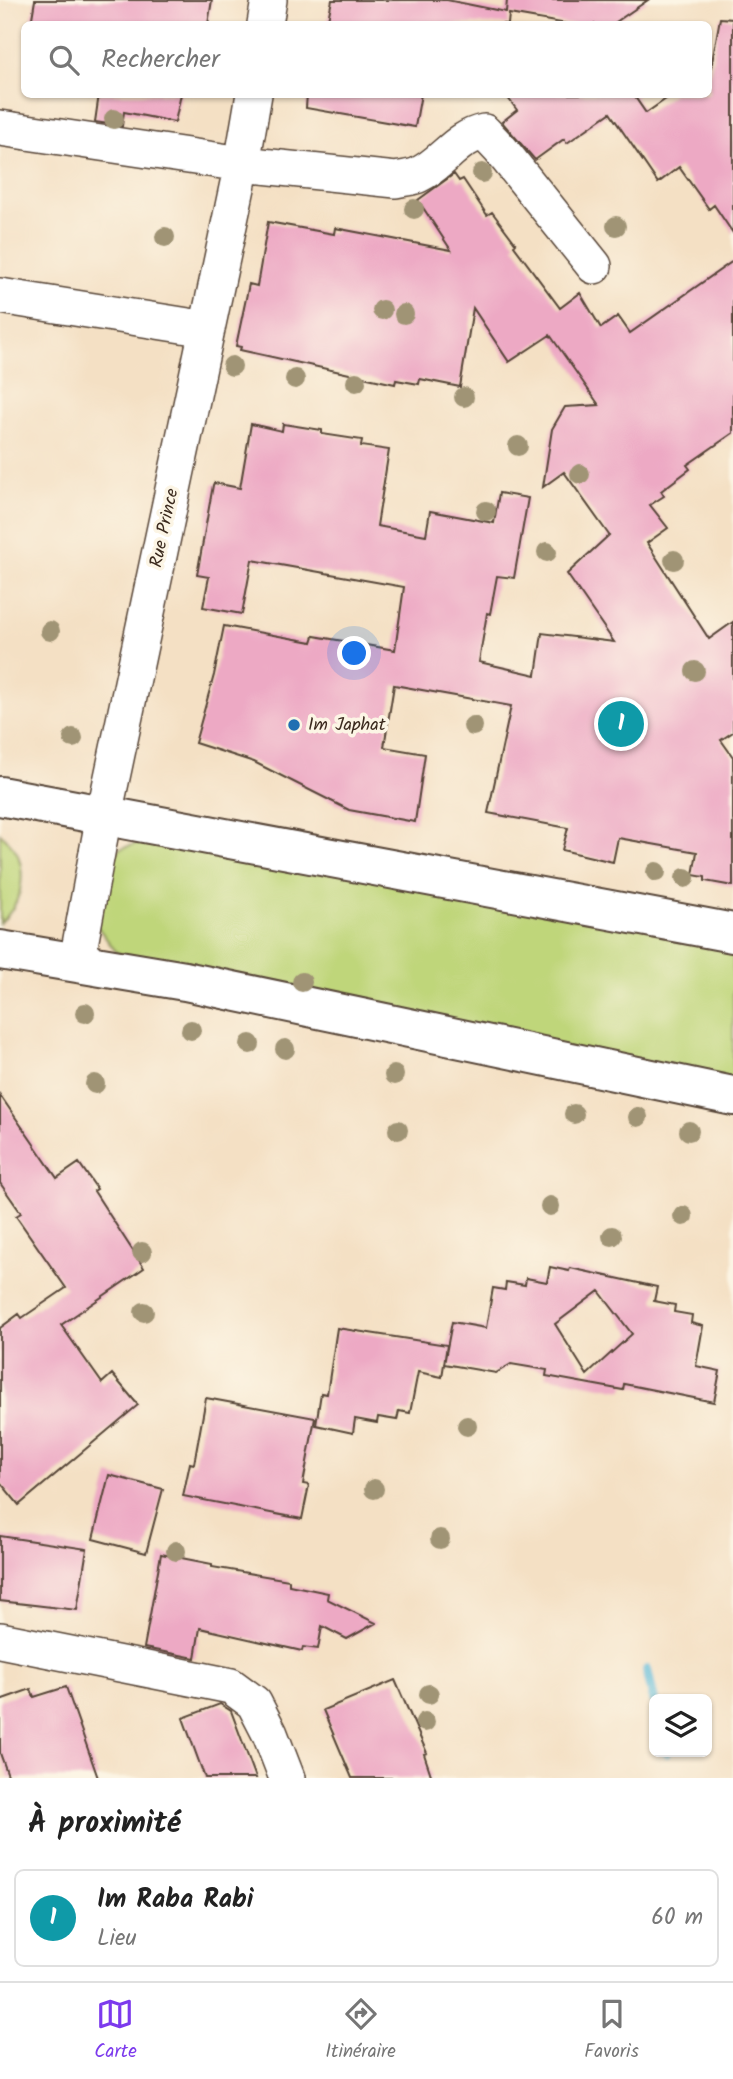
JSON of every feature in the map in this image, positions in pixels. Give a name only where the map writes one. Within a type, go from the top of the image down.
[{"type":"main road","points":[[0,796],[733,933]]},
{"type":"main road","points":[[0,950],[77,961],[212,987],[733,1096]]},
{"type":"street","points":[[266,21],[270,0]]},
{"type":"street","name":"Rue Prince","points":[[77,961],[104,815],[242,164],[253,98]]},
{"type":"street","points":[[0,128],[242,164],[396,180],[418,175],[469,135],[484,132],[594,267]]},
{"type":"street","points":[[0,296],[207,329]]},
{"type":"street","points":[[0,1640],[231,1686],[254,1703],[270,1734],[287,1778]]},
{"type":"green space","points":[[180,830],[733,938],[733,1093],[117,953],[91,918],[108,863],[119,849]]},
{"type":"green space","points":[[0,833],[17,852],[22,874],[16,901],[7,917],[0,923]]},
{"type":"building","points":[[35,0],[212,0],[208,21],[32,21]]},
{"type":"building","points":[[332,0],[447,0],[506,12],[507,0],[648,0],[617,21],[550,21],[509,14],[508,21],[328,21]]},
{"type":"building","points":[[720,18],[733,19],[733,233],[714,205],[709,209],[679,167],[658,183],[610,113],[567,143],[564,139],[535,160],[502,122],[517,110],[508,98],[636,98],[646,113],[667,98],[712,98],[712,62]]},
{"type":"building","points":[[98,98],[180,98],[175,122],[124,112],[122,126],[95,122]]},
{"type":"building","points":[[307,98],[420,98],[415,127],[306,108]]},
{"type":"building","points":[[454,174],[459,181],[463,179],[487,215],[492,212],[560,308],[580,293],[601,328],[618,316],[630,333],[733,261],[733,433],[687,465],[690,469],[661,491],[664,496],[650,505],[668,528],[647,543],[709,639],[733,622],[733,732],[721,740],[733,757],[733,886],[705,881],[705,877],[693,875],[697,852],[618,838],[613,862],[562,850],[568,828],[488,813],[511,706],[394,685],[384,747],[425,754],[415,822],[349,810],[254,762],[195,743],[224,626],[312,642],[314,636],[395,650],[404,587],[252,560],[242,614],[203,607],[209,577],[197,575],[213,485],[240,488],[251,424],[282,431],[283,424],[322,430],[322,434],[362,440],[361,446],[389,450],[377,526],[426,535],[430,511],[494,523],[499,493],[528,498],[514,578],[497,576],[490,614],[487,613],[479,662],[536,675],[542,633],[614,642],[567,574],[609,535],[564,472],[543,487],[552,429],[565,407],[599,405],[550,335],[509,362],[473,308],[460,387],[420,379],[419,384],[396,380],[395,384],[240,350],[241,347],[236,346],[249,284],[257,286],[268,222],[334,234],[335,228],[451,250],[418,200]]},
{"type":"building","points":[[0,1095],[57,1178],[79,1163],[144,1268],[61,1325],[102,1383],[112,1374],[138,1405],[19,1505],[0,1482],[0,1328],[19,1314],[22,1318],[66,1288],[16,1216],[21,1213],[0,1183]]},
{"type":"building","points":[[550,1267],[569,1271],[570,1268],[657,1287],[654,1301],[675,1305],[674,1312],[692,1315],[691,1323],[703,1326],[696,1366],[720,1371],[714,1402],[624,1384],[623,1390],[546,1376],[547,1370],[511,1364],[496,1373],[444,1364],[452,1322],[486,1328],[493,1288],[505,1290],[506,1282],[525,1285],[526,1278],[547,1282]],"holes":[[[599,1291],[632,1334],[587,1375],[555,1324]]]},
{"type":"building","points":[[337,1328],[447,1345],[442,1377],[418,1372],[410,1413],[399,1411],[397,1420],[378,1417],[377,1423],[355,1419],[353,1433],[316,1425],[321,1393],[327,1394]]},
{"type":"building","points":[[206,1398],[315,1418],[303,1484],[309,1485],[302,1519],[183,1496],[190,1463],[194,1464]]},
{"type":"building","points":[[109,1475],[163,1489],[146,1553],[93,1539]]},
{"type":"building","points":[[0,1536],[87,1549],[77,1610],[0,1601]]},
{"type":"building","points":[[161,1554],[212,1564],[212,1567],[289,1580],[289,1585],[328,1593],[327,1599],[376,1623],[347,1639],[322,1626],[318,1649],[303,1647],[302,1651],[200,1628],[195,1658],[144,1648]]},
{"type":"building","points":[[395,1680],[427,1753],[424,1754],[432,1778],[352,1778],[323,1710]]},
{"type":"building","points":[[66,1687],[98,1778],[9,1778],[0,1753],[0,1700],[31,1689],[34,1697]]},
{"type":"building","points":[[220,1704],[231,1711],[256,1778],[205,1778],[183,1718]]},
{"type":"waterway","points":[[647,1670],[653,1694]]},
{"type":"place","name":"Im Raba Rabi","points":[[621,724]]},
{"type":"place","name":"Im Japhat","points":[[294,725]]}]
